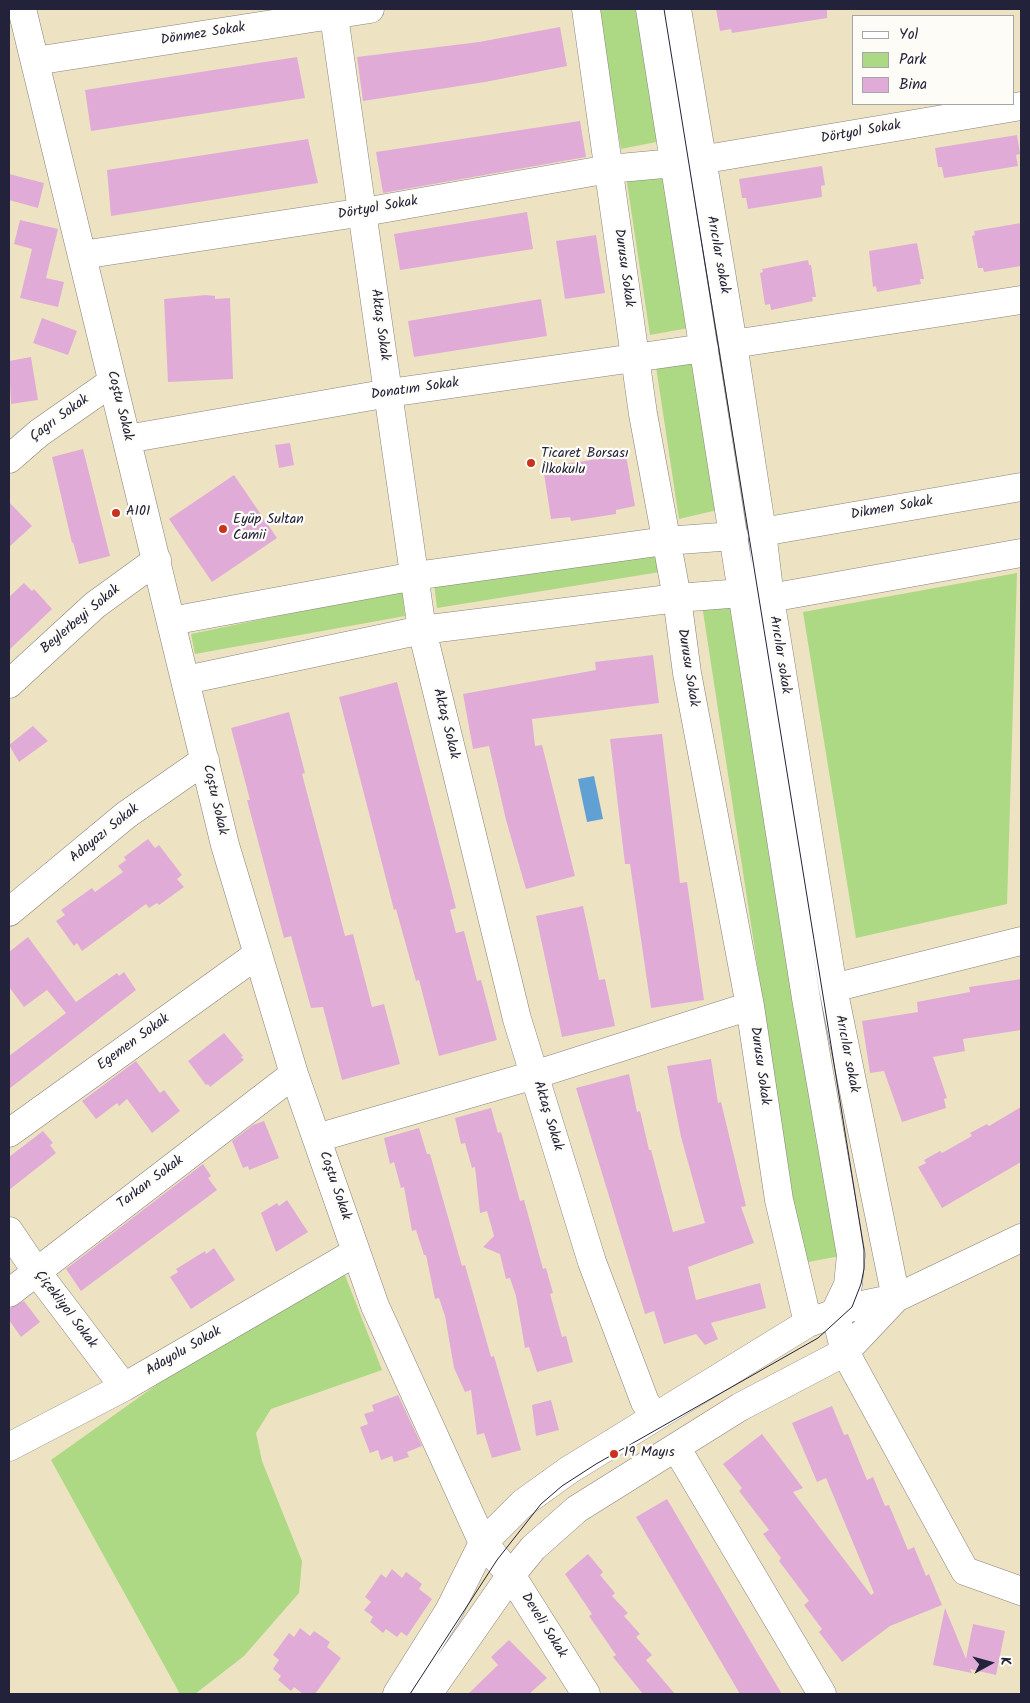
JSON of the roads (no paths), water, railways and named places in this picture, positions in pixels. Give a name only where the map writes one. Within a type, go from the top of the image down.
[{"type":"street","name":"Coştu Sokak","points":[[22,9],[225,845],[294,1074],[375,1306],[497,1559]]},
{"type":"street","name":"Dönmez Sokak","points":[[35,61],[333,12],[370,9]]},
{"type":"street","name":"Durusu Sokak","points":[[586,9],[643,414],[676,598],[687,673],[750,1006],[779,1200],[808,1323]]},
{"type":"street","points":[[650,9],[687,161],[704,348],[806,998],[851,1255],[848,1285],[834,1312],[845,1352],[965,1571],[1021,1591]]},
{"type":"street","name":"Arıcılar sokak","points":[[677,9],[687,161],[733,344],[762,532],[770,598],[833,988],[896,1298]]},
{"type":"street","name":"Aktaş Sokak","points":[[333,12],[364,212],[422,630],[517,1019],[592,1262],[645,1402],[655,1416]]},
{"type":"street","name":"Dörtyol Sokak","points":[[82,255],[364,212],[609,169],[687,161],[1021,106]]},
{"type":"street","points":[[733,344],[1021,300]]},
{"type":"street","name":"Donatım Sokak","points":[[126,439],[389,394],[704,348]]},
{"type":"street","name":"Çagrı Sokak","points":[[9,460],[39,433],[112,382]]},
{"type":"street","name":"Dikmen Sokak","points":[[762,532],[1021,487]]},
{"type":"street","points":[[171,621],[415,576],[665,541],[734,536]]},
{"type":"street","points":[[770,598],[1021,553]]},
{"type":"street","name":"Beylerbeyi Sokak","points":[[9,684],[94,605],[157,560]]},
{"type":"street","points":[[186,680],[422,630],[676,598],[742,593]]},
{"type":"street","name":"Adayazı Sokak","points":[[9,912],[126,815],[205,760]]},
{"type":"street","points":[[833,988],[1021,941]]},
{"type":"street","name":"Egemen Sokak","points":[[9,1133],[258,954]]},
{"type":"street","points":[[317,1138],[534,1075],[750,1006]]},
{"type":"street","name":"Tarkan Sokak","points":[[9,1293],[294,1074]]},
{"type":"street","name":"Çiçekliyol Sokak","points":[[9,1231],[36,1272],[124,1387]]},
{"type":"street","points":[[428,1694],[497,1559],[523,1503],[569,1470],[808,1323],[834,1312],[896,1298],[1021,1238]]},
{"type":"street","name":"Adayolu Sokak","points":[[9,1447],[124,1387],[356,1252]]},
{"type":"street","points":[[397,1694],[449,1611],[497,1559],[533,1548],[577,1509],[740,1407],[845,1352],[896,1298]]},
{"type":"street","points":[[677,1448],[822,1694]]},
{"type":"street","name":"Develi Sokak","points":[[497,1559],[586,1694]]},
{"type":"water","points":[[594,776],[603,819],[587,822],[578,779]]},
{"type":"tram line","points":[[410,1694],[497,1560],[541,1504],[562,1486],[596,1464],[818,1338],[852,1307],[861,1284],[864,1269],[864,1250],[664,9]]},
{"type":"place","name":"Ticaret Borsası İlkokulu","points":[[531,463]]},
{"type":"place","name":"A101","points":[[116,513]]},
{"type":"place","name":"Eyüp Sultan Camii","points":[[223,529]]},
{"type":"place","name":"19 Mayıs","points":[[614,1454]]}]
